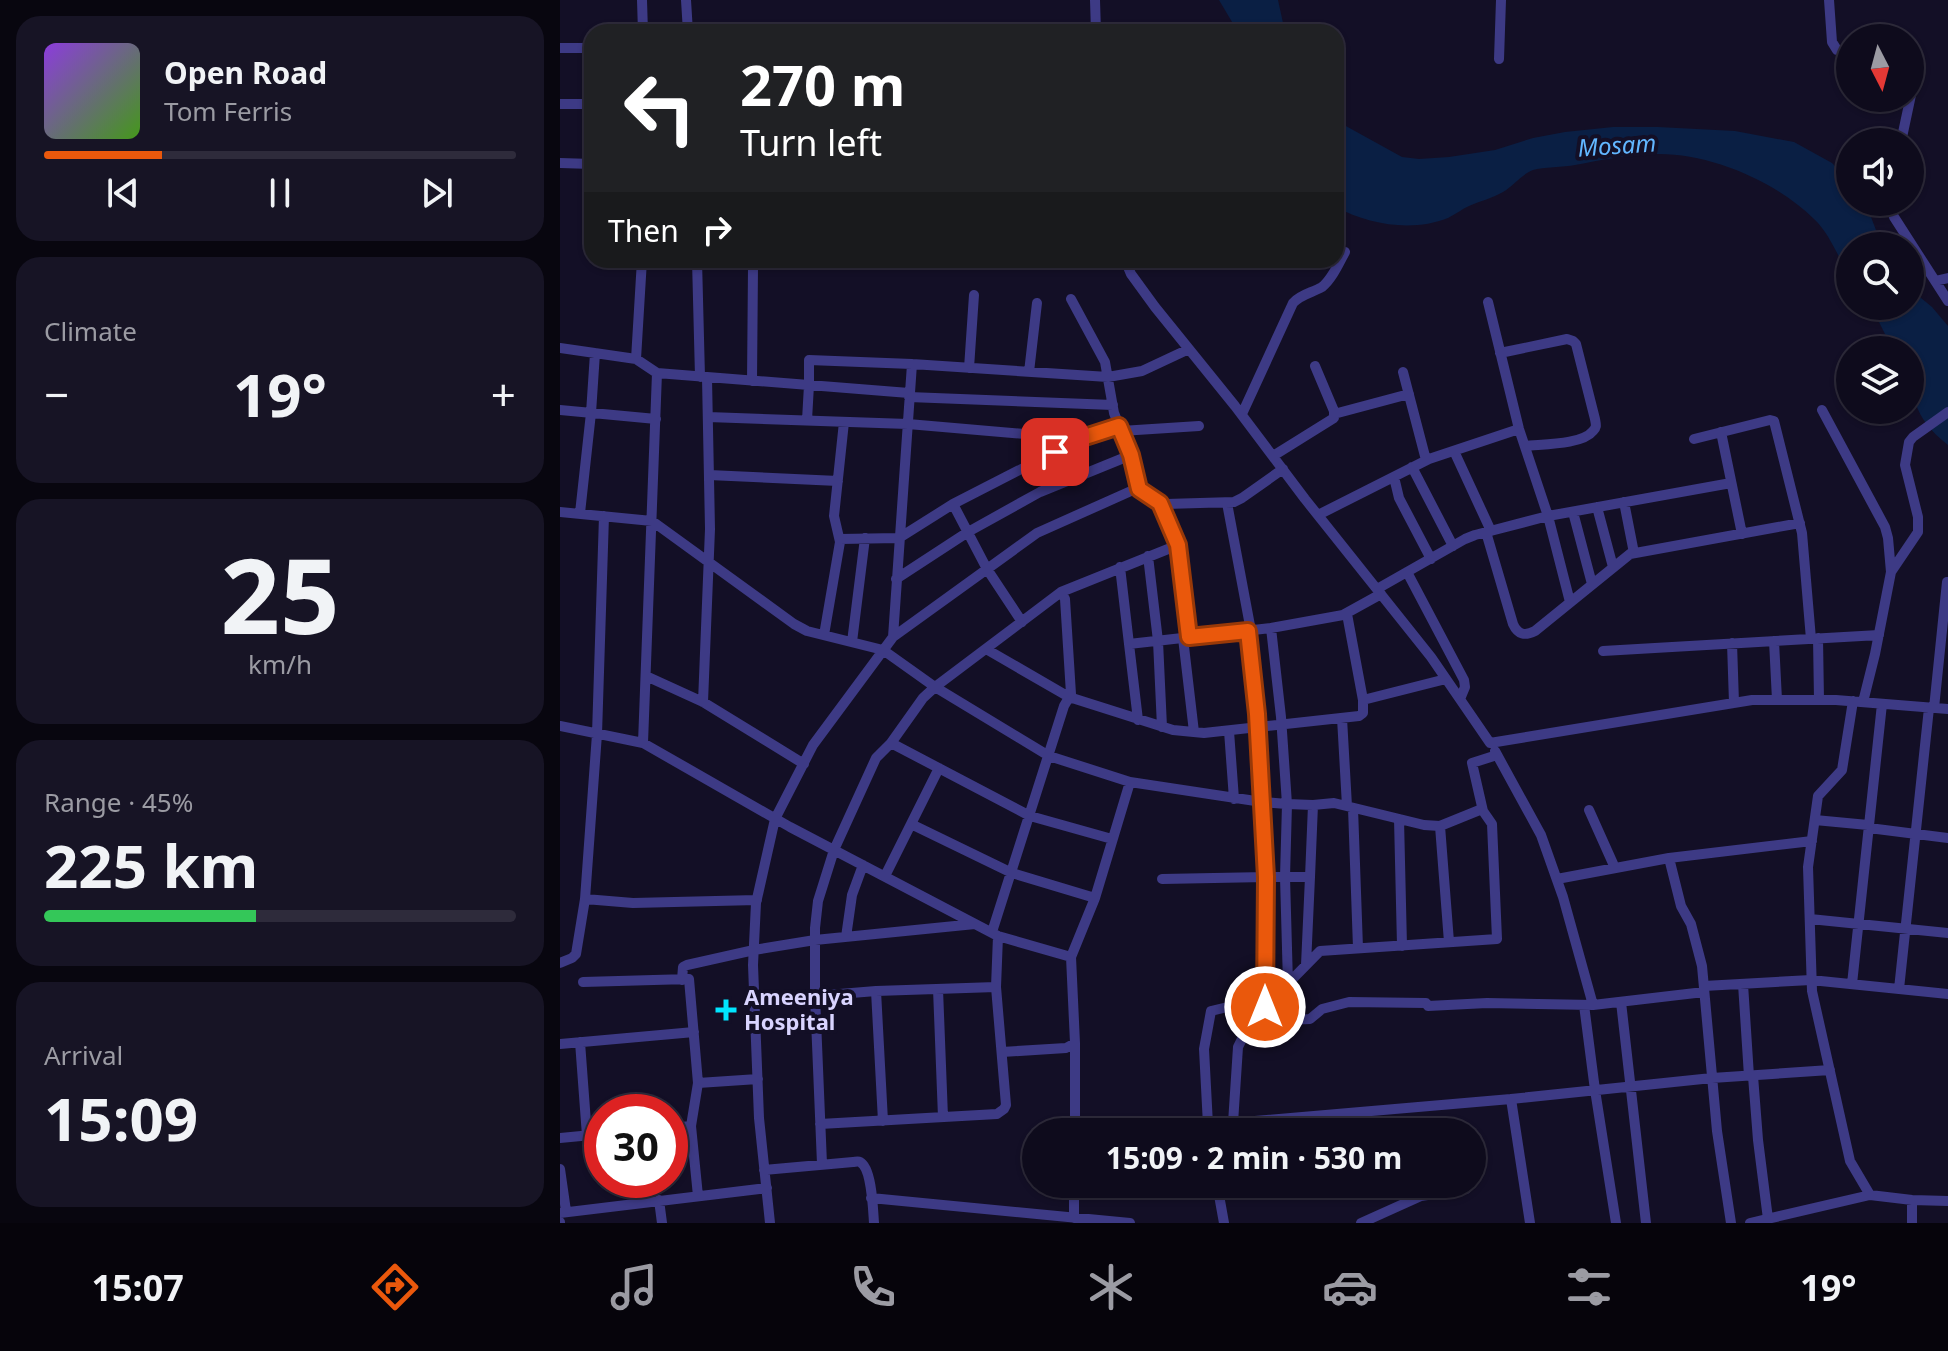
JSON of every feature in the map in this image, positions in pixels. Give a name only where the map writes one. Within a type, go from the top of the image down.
[{"type":"street","points":[[642,0],[643,24]]},
{"type":"street","points":[[686,0],[688,24]]},
{"type":"street","points":[[1095,0],[1096,24]]},
{"type":"street","points":[[1499,59],[1501,0]]},
{"type":"street","points":[[1829,0],[1832,42],[1836,48]]},
{"type":"street","points":[[560,48],[584,48]]},
{"type":"street","points":[[560,104],[584,104]]},
{"type":"street","points":[[560,163],[584,164]]},
{"type":"street","points":[[1894,216],[1948,301]]},
{"type":"street","points":[[636,359],[642,268]]},
{"type":"street","points":[[697,268],[709,475],[703,702]]},
{"type":"street","points":[[752,381],[753,268]]},
{"type":"street","points":[[1128,268],[1147,296],[1446,679],[1490,743],[1541,835],[1557,879],[1588,1005],[1595,1090],[1616,1223]]},
{"type":"street","points":[[1242,414],[1293,303],[1323,286],[1335,268]]},
{"type":"street","points":[[1935,281],[1948,278]]},
{"type":"street","points":[[969,368],[974,295]]},
{"type":"street","points":[[1071,299],[1103,357],[1113,405],[1131,455],[1139,489],[1160,503],[1178,545],[1194,732]]},
{"type":"street","points":[[1488,302],[1519,429],[1548,516],[1570,602]]},
{"type":"street","points":[[1029,372],[1037,303]]},
{"type":"street","points":[[1500,353],[1570,339],[1576,344],[1596,428],[1575,441],[1525,446]]},
{"type":"street","points":[[560,348],[636,359],[657,373],[909,395],[1113,405]]},
{"type":"street","points":[[807,420],[809,360],[1108,377],[1142,371],[1189,349]]},
{"type":"street","points":[[580,513],[595,353]]},
{"type":"street","points":[[893,637],[912,364]]},
{"type":"street","points":[[1273,456],[1332,420],[1334,414],[1315,366]]},
{"type":"street","points":[[1403,372],[1426,460]]},
{"type":"street","points":[[643,743],[657,373]]},
{"type":"street","points":[[1334,414],[1409,394]]},
{"type":"street","points":[[560,410],[656,419]]},
{"type":"street","points":[[1822,410],[1885,527],[1891,572],[1879,635],[1858,702],[1842,770],[1818,796],[1808,867],[1812,991],[1850,1161],[1870,1195]]},
{"type":"street","points":[[1891,572],[1918,532],[1918,517],[1905,465],[1909,442],[1948,412]]},
{"type":"street","points":[[708,417],[908,424],[1082,439]]},
{"type":"street","points":[[1694,439],[1774,421],[1803,538],[1819,700]]},
{"type":"street","points":[[824,635],[840,539],[834,522],[844,422]]},
{"type":"street","points":[[840,539],[899,538],[953,504],[1082,439],[1120,428],[1199,426]]},
{"type":"street","points":[[1318,515],[1426,460],[1519,429]]},
{"type":"street","points":[[1721,432],[1742,534]]},
{"type":"street","points":[[1454,451],[1488,532],[1516,631],[1521,634],[1535,631],[1625,557],[1634,553],[1800,523]]},
{"type":"street","points":[[896,579],[968,532],[1046,489],[1131,455]]},
{"type":"street","points":[[1412,467],[1453,546]]},
{"type":"street","points":[[1160,503],[1227,503],[1242,498],[1283,469]]},
{"type":"street","points":[[709,475],[838,481]]},
{"type":"street","points":[[1394,477],[1399,498],[1431,559]]},
{"type":"street","points":[[1129,644],[1271,628],[1347,614],[1407,572],[1465,539],[1548,516],[1731,483]]},
{"type":"street","points":[[770,1223],[758,1079],[753,965],[757,900],[775,819],[813,745],[893,637],[1037,533],[1139,489]]},
{"type":"street","points":[[1624,502],[1634,553]]},
{"type":"street","points":[[1227,503],[1249,631],[1258,728],[1266,877],[1265,1021]]},
{"type":"street","points":[[953,504],[987,569],[1022,622]]},
{"type":"street","points":[[1597,507],[1613,567]]},
{"type":"street","points":[[560,512],[652,521],[794,624],[807,631],[883,650],[935,687],[1049,756],[1130,782],[1262,802],[1334,803],[1424,825],[1440,826],[1482,809]]},
{"type":"street","points":[[1573,512],[1592,584]]},
{"type":"street","points":[[560,963],[576,954],[585,899],[597,734],[604,516]]},
{"type":"street","points":[[852,642],[865,538]]},
{"type":"street","points":[[822,1164],[815,996],[818,901],[834,850],[876,758],[935,687],[1061,592],[1178,545]]},
{"type":"street","points":[[1148,556],[1158,641],[1162,727]]},
{"type":"street","points":[[1120,567],[1138,720]]},
{"type":"street","points":[[1407,572],[1464,680],[1465,687],[1460,699]]},
{"type":"street","points":[[1899,989],[1931,708],[1944,650],[1947,582]]},
{"type":"street","points":[[820,1124],[997,1114],[1006,1105],[996,987],[995,934],[1064,706],[1071,694],[1065,599],[1061,592]]},
{"type":"street","points":[[986,649],[1069,697],[1162,727],[1204,733],[1229,731],[1359,716],[1363,713],[1347,614]]},
{"type":"street","points":[[1271,628],[1287,804],[1285,877],[1288,984]]},
{"type":"street","points":[[1603,651],[1879,635]]},
{"type":"street","points":[[1774,641],[1777,700]]},
{"type":"street","points":[[1732,643],[1734,703]]},
{"type":"street","points":[[646,676],[703,702],[804,764]]},
{"type":"street","points":[[1363,700],[1446,679]]},
{"type":"street","points":[[1490,743],[1752,700],[1819,700],[1948,709]]},
{"type":"street","points":[[1852,984],[1882,704]]},
{"type":"street","points":[[1342,718],[1358,948]]},
{"type":"street","points":[[560,726],[643,743],[775,819],[995,934],[1071,957]]},
{"type":"street","points":[[1229,731],[1234,799]]},
{"type":"street","points":[[891,743],[1030,816],[1112,839]]},
{"type":"street","points":[[1208,1118],[1204,1049],[1211,1011],[1265,1003],[1320,951],[1497,939],[1492,824],[1482,809],[1472,763],[1497,755]]},
{"type":"street","points":[[885,876],[939,768]]},
{"type":"street","points":[[1075,1118],[1071,957],[1095,898],[1130,782]]},
{"type":"street","points":[[1306,965],[1313,805]]},
{"type":"street","points":[[1589,810],[1615,868]]},
{"type":"street","points":[[1399,819],[1402,946]]},
{"type":"street","points":[[1815,820],[1948,838]]},
{"type":"street","points":[[911,824],[1012,873],[1095,898]]},
{"type":"street","points":[[1440,826],[1449,942]]},
{"type":"street","points":[[1557,879],[1669,858],[1812,841]]},
{"type":"street","points":[[1669,858],[1681,906],[1691,924],[1702,966],[1717,1131],[1731,1223]]},
{"type":"street","points":[[846,937],[852,895],[863,865]]},
{"type":"street","points":[[1162,879],[1310,877]]},
{"type":"street","points":[[585,899],[633,903],[757,900]]},
{"type":"street","points":[[1810,919],[1948,933]]},
{"type":"street","points":[[682,980],[683,967],[687,965],[754,950],[815,940],[977,924]]},
{"type":"street","points":[[583,982],[689,979],[698,1083],[691,1126],[698,1196]]},
{"type":"street","points":[[1233,1118],[1239,1042],[1243,1037],[1265,1021],[1310,1019],[1322,1009],[1349,1002],[1426,1003],[1428,1006],[1487,1003],[1588,1005],[1743,984],[1811,980],[1948,994]]},
{"type":"street","points":[[1743,984],[1758,1140],[1775,1219]]},
{"type":"street","points":[[815,996],[996,987]]},
{"type":"street","points":[[938,989],[943,1117]]},
{"type":"street","points":[[876,991],[883,1121]]},
{"type":"street","points":[[1621,1002],[1646,1223]]},
{"type":"street","points":[[560,1044],[694,1032]]},
{"type":"street","points":[[580,1042],[584,1096]]},
{"type":"street","points":[[1002,1052],[1066,1048],[1075,1043]]},
{"type":"street","points":[[1291,1118],[1712,1078],[1830,1070]]},
{"type":"street","points":[[698,1083],[758,1079]]},
{"type":"street","points":[[1511,1099],[1530,1223]]},
{"type":"street","points":[[560,1138],[584,1136]]},
{"type":"street","points":[[764,1170],[860,1162],[869,1177],[874,1223]]},
{"type":"street","points":[[560,1169],[563,1212],[767,1188]]},
{"type":"street","points":[[1750,1223],[1870,1195],[1948,1201]]},
{"type":"street","points":[[871,1198],[1130,1223]]},
{"type":"street","points":[[1074,1198],[1074,1218]]},
{"type":"street","points":[[1220,1198],[1224,1223]]},
{"type":"street","points":[[1361,1223],[1417,1198]]},
{"type":"street","points":[[659,1200],[662,1223]]},
{"type":"street","points":[[1912,1200],[1912,1223]]},
{"type":"water","points":[[1219,0],[1278,0],[1283,24],[1233,24]]},
{"type":"water","name":"Mosam","points":[[1344,125],[1402,157],[1419,159],[1495,150],[1565,132],[1613,127],[1658,127],[1735,131],[1794,142],[1836,167],[1836,216],[1870,216],[1877,232],[1836,232],[1836,251],[1820,225],[1798,205],[1761,181],[1696,158],[1654,154],[1533,170],[1503,192],[1434,222],[1406,225],[1362,218],[1344,211]]},
{"type":"water","points":[[1924,300],[1948,326],[1948,445],[1924,420],[1924,336],[1886,336],[1878,320],[1924,320]]},
{"type":"place","name":"Ameeniya Hospital","points":[[726,1010]]},
{"type":"route","points":[[1055,452],[1085,437],[1119,426],[1131,455],[1139,489],[1160,503],[1178,545],[1189,637],[1248,631],[1257,714],[1266,877],[1265,1007]]}]
